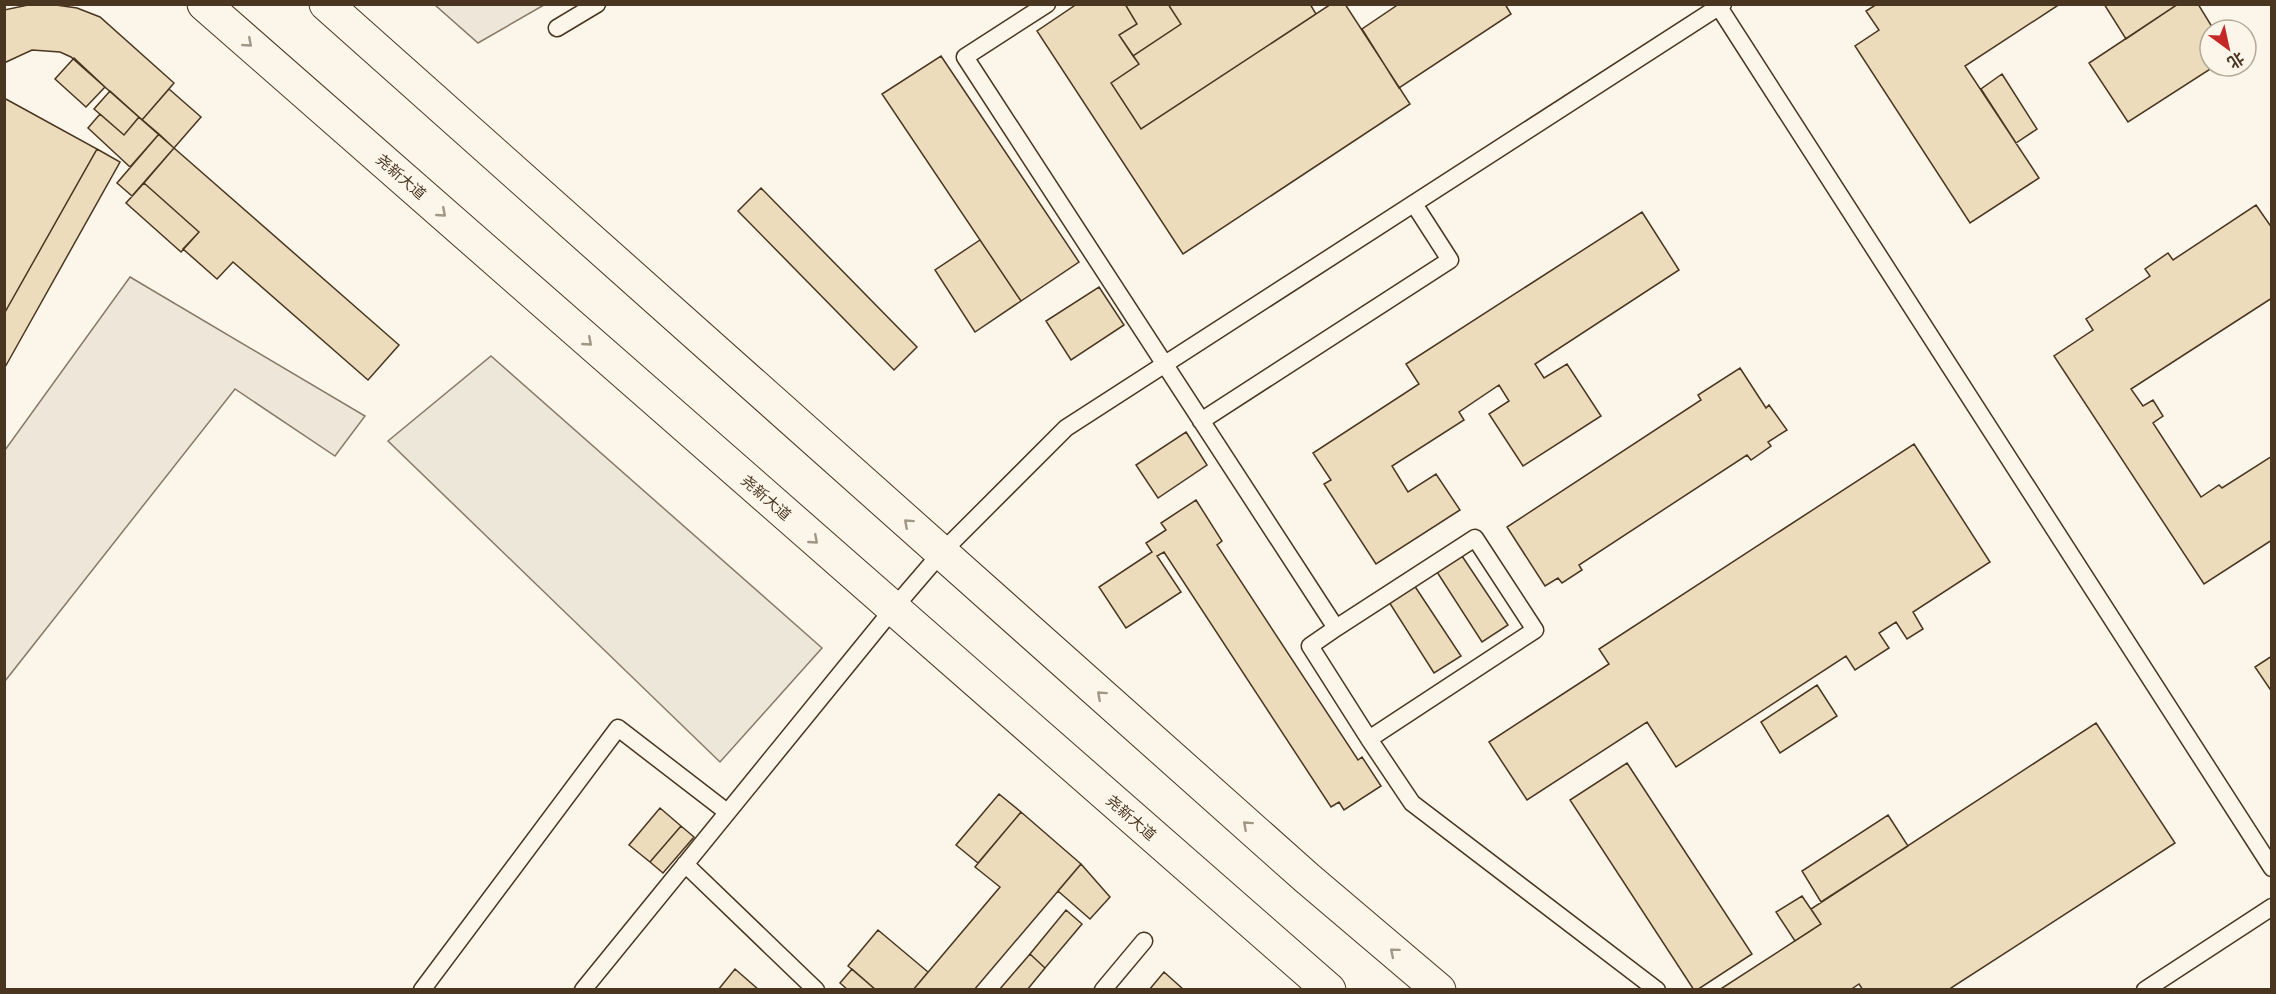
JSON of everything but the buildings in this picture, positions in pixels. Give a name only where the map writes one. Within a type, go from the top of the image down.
[{"type":"main road","name":"尧新大道","points":[[204,4],[1329,990]]},
{"type":"main road","points":[[326,4],[1306,878],[1439,990]]},
{"type":"lane","points":[[557,28],[597,4]]},
{"type":"lane","points":[[1047,4],[965,57],[1336,628]]},
{"type":"lane","points":[[583,990],[941,553],[1066,428],[1720,6],[2271,868]]},
{"type":"lane","points":[[1201,421],[1450,260],[1414,204]]},
{"type":"lane","points":[[1370,739],[1535,630],[1475,538],[1310,646],[1370,739],[1412,803],[1657,990]]},
{"type":"lane","points":[[422,990],[618,728],[727,812]]},
{"type":"lane","points":[[685,864],[816,990]]},
{"type":"lane","points":[[2145,990],[2271,907]]},
{"type":"lane","points":[[1103,990],[1144,941]]},
{"type":"shaded area","points":[[435,5],[544,5],[478,43]]},
{"type":"shaded area","points":[[130,277],[365,416],[335,456],[235,389],[5,681],[5,450]]},
{"type":"shaded area","points":[[491,356],[822,648],[720,762],[388,441]]}]
